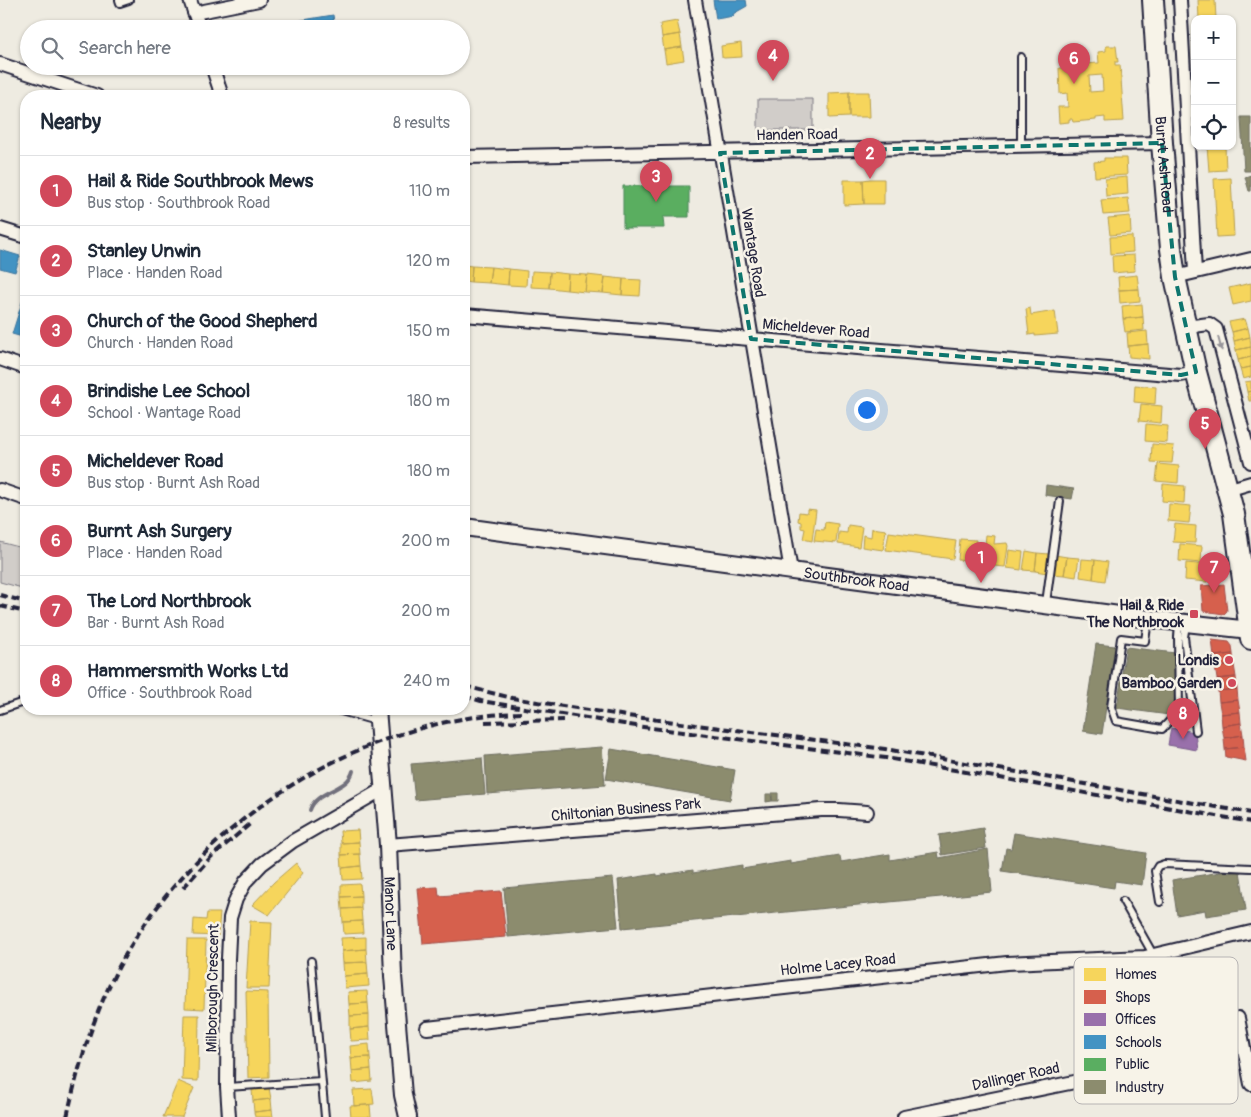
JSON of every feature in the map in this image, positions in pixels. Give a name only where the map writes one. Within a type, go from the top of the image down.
[{"type":"main road","name":"Burnt Ash Road","points":[[1154,0],[1162,143],[1175,277],[1196,372],[1226,490],[1234,514],[1250,635]]},
{"type":"street","points":[[190,0],[197,20]]},
{"type":"street","points":[[194,13],[259,0]]},
{"type":"street","name":"Wantage Road","points":[[695,0],[791,571]]},
{"type":"street","name":"Burnt Ash Road","points":[[1180,0],[1195,272]]},
{"type":"street","points":[[0,64],[20,71]]},
{"type":"street","points":[[33,75],[79,90]]},
{"type":"street","points":[[215,75],[220,90]]},
{"type":"street","name":"Handen Road","points":[[470,158],[1162,143]]},
{"type":"street","points":[[0,229],[20,235]]},
{"type":"street","points":[[1175,277],[1251,259]]},
{"type":"street","name":"Micheldever Road","points":[[470,316],[1181,375],[1196,372]]},
{"type":"street","points":[[1186,327],[1209,324],[1216,329],[1251,462]]},
{"type":"street","points":[[0,359],[20,366]]},
{"type":"street","points":[[1226,490],[1251,483]]},
{"type":"street","points":[[0,490],[20,497]]},
{"type":"street","name":"Southbrook Road","points":[[470,528],[1183,623],[1250,635]]},
{"type":"street","name":"Manor Lane","points":[[378,715],[388,845],[393,976],[403,1095],[408,1117]]},
{"type":"street","name":"Milborough Crescent","points":[[225,1116],[230,918],[236,899],[246,881],[262,864],[293,841],[384,789]]},
{"type":"street","name":"Chiltonian Business Park","points":[[388,845],[821,810],[868,812]]},
{"type":"street","name":"Holme Lacey Road","points":[[1150,957],[1251,932]]},
{"type":"street","name":"Holme Lacey Road","points":[[427,1028],[1007,963],[1074,960]]},
{"type":"street","points":[[1238,1018],[1251,1084]]},
{"type":"street","name":"Dallinger Road","points":[[904,1117],[1074,1082]]},
{"type":"lane","points":[[119,0],[120,3],[129,0]]},
{"type":"lane","points":[[1020,57],[1021,146]]},
{"type":"lane","points":[[1046,605],[1060,501]]},
{"type":"lane","points":[[1148,619],[1145,641],[1121,638],[1111,707],[1116,721],[1162,729],[1179,711],[1178,637],[1183,623]]},
{"type":"lane","points":[[1183,623],[1196,731]]},
{"type":"lane","points":[[0,710],[20,703]]},
{"type":"lane","points":[[1160,902],[1155,871],[1158,866],[1164,864],[1251,868]]},
{"type":"lane","points":[[1123,901],[1150,957]]},
{"type":"lane","points":[[311,961],[325,1117]]},
{"type":"lane","points":[[227,1087],[321,1081]]},
{"type":"highlighted area","points":[[1162,143],[1175,277],[1196,372],[1181,375],[751,339],[720,153]]},
{"type":"shaded area","points":[[758,99],[813,99],[813,130],[758,130]]},
{"type":"shaded area","points":[[0,542],[20,547],[20,587],[0,582]]},
{"type":"building: Homes","points":[[1198,0],[1215,0],[1216,15],[1199,15]]},
{"type":"building: Homes","points":[[677,21],[680,34],[662,37],[660,24]]},
{"type":"building: Homes","points":[[680,34],[682,47],[664,50],[662,37]]},
{"type":"building: Homes","points":[[741,43],[742,57],[722,57],[721,46]]},
{"type":"building: Homes","points":[[1106,46],[1116,46],[1118,62],[1115,62],[1115,65],[1120,65],[1124,121],[1105,122],[1105,117],[1096,118],[1096,120],[1073,122],[1072,119],[1069,119],[1069,122],[1059,123],[1058,107],[1068,107],[1067,93],[1060,94],[1059,68],[1068,68],[1068,65],[1099,63],[1098,52],[1106,51]],"holes":[[[1102,75],[1103,91],[1090,92],[1089,76]]]},
{"type":"building: Homes","points":[[682,47],[684,60],[666,63],[664,50]]},
{"type":"building: Homes","points":[[849,92],[849,117],[829,118],[829,93]]},
{"type":"building: Homes","points":[[849,92],[869,92],[870,117],[849,117]]},
{"type":"building: Homes","points":[[1207,150],[1225,150],[1226,170],[1209,171]]},
{"type":"building: Homes","points":[[1104,158],[1126,158],[1127,175],[1095,177],[1094,162],[1104,161]]},
{"type":"building: Homes","points":[[1127,177],[1128,194],[1106,196],[1105,179]]},
{"type":"building: Homes","points":[[1231,178],[1234,236],[1217,237],[1214,179]]},
{"type":"building: Homes","points":[[884,179],[884,204],[864,204],[863,180]]},
{"type":"building: Homes","points":[[844,180],[863,180],[864,204],[844,205]]},
{"type":"building: Homes","points":[[1128,198],[1130,213],[1103,215],[1101,200]]},
{"type":"building: Homes","points":[[1130,216],[1131,233],[1110,235],[1108,218]]},
{"type":"building: Homes","points":[[1132,236],[1133,252],[1111,254],[1110,237]]},
{"type":"building: Homes","points":[[1134,255],[1135,271],[1113,273],[1112,256]]},
{"type":"building: Homes","points":[[470,266],[472,266],[470,282]]},
{"type":"building: Homes","points":[[472,266],[491,267],[489,283],[471,282]]},
{"type":"building: Homes","points":[[491,267],[509,269],[508,285],[489,283]]},
{"type":"building: Homes","points":[[509,269],[527,271],[526,286],[508,285]]},
{"type":"building: Homes","points":[[532,271],[550,272],[549,288],[531,287]]},
{"type":"building: Homes","points":[[550,272],[568,274],[567,290],[549,288]]},
{"type":"building: Homes","points":[[568,274],[587,275],[585,292],[567,290]]},
{"type":"building: Homes","points":[[587,275],[605,277],[603,293],[585,292]]},
{"type":"building: Homes","points":[[1137,275],[1139,289],[1119,290],[1118,277]]},
{"type":"building: Homes","points":[[605,277],[623,279],[622,295],[603,293]]},
{"type":"building: Homes","points":[[623,279],[641,280],[640,296],[622,295]]},
{"type":"building: Homes","points":[[1251,283],[1251,301],[1233,305],[1229,288]]},
{"type":"building: Homes","points":[[1139,289],[1140,301],[1120,303],[1119,290]]},
{"type":"building: Homes","points":[[1142,304],[1143,317],[1123,319],[1122,306]]},
{"type":"building: Homes","points":[[1030,308],[1031,315],[1055,311],[1058,334],[1029,335],[1026,309]]},
{"type":"building: Homes","points":[[1143,317],[1144,330],[1125,332],[1123,319]]},
{"type":"building: Homes","points":[[1245,319],[1248,328],[1232,332],[1229,322]]},
{"type":"building: Homes","points":[[1248,328],[1250,337],[1234,341],[1232,332]]},
{"type":"building: Homes","points":[[1147,331],[1148,344],[1128,346],[1127,333]]},
{"type":"building: Homes","points":[[1250,337],[1251,347],[1236,350],[1234,341]]},
{"type":"building: Homes","points":[[1148,344],[1149,359],[1129,357],[1128,346]]},
{"type":"building: Homes","points":[[1251,347],[1251,357],[1238,360],[1236,350]]},
{"type":"building: Homes","points":[[1251,357],[1251,367],[1240,369],[1238,360]]},
{"type":"building: Homes","points":[[1251,367],[1251,377],[1243,379],[1240,369]]},
{"type":"building: Homes","points":[[1251,381],[1251,391],[1247,392],[1245,382]]},
{"type":"building: Homes","points":[[1135,385],[1156,387],[1155,404],[1134,402]]},
{"type":"building: Homes","points":[[1251,391],[1251,401],[1249,401],[1247,392]]},
{"type":"building: Homes","points":[[1141,404],[1162,406],[1161,423],[1139,421]]},
{"type":"building: Homes","points":[[1146,424],[1168,426],[1167,443],[1145,441]]},
{"type":"building: Homes","points":[[1152,444],[1174,446],[1172,463],[1151,462]]},
{"type":"building: Homes","points":[[1158,464],[1179,466],[1178,483],[1156,481]]},
{"type":"building: Homes","points":[[1163,484],[1185,486],[1184,503],[1162,501]]},
{"type":"building: Homes","points":[[1169,504],[1191,506],[1189,523],[1168,521]]},
{"type":"building: Homes","points":[[807,509],[816,510],[812,541],[803,539],[805,529],[801,528],[801,522],[798,521],[799,512],[807,513]]},
{"type":"building: Homes","points":[[825,522],[838,524],[836,543],[814,541],[816,529],[824,530]]},
{"type":"building: Homes","points":[[1175,524],[1196,526],[1195,543],[1173,542]]},
{"type":"building: Homes","points":[[848,525],[862,527],[859,547],[838,544],[839,532],[847,533]]},
{"type":"building: Homes","points":[[872,528],[886,530],[883,550],[862,547],[863,535],[871,537]]},
{"type":"building: Homes","points":[[889,532],[956,541],[953,559],[886,550]]},
{"type":"building: Homes","points":[[986,535],[995,536],[994,544],[1007,543],[1005,567],[983,565]]},
{"type":"building: Homes","points":[[960,539],[976,540],[975,549],[982,550],[981,563],[958,560]]},
{"type":"building: Homes","points":[[1180,544],[1202,546],[1201,563],[1179,561]]},
{"type":"building: Homes","points":[[1009,550],[1023,552],[1021,570],[1007,568]]},
{"type":"building: Homes","points":[[1026,551],[1037,553],[1035,571],[1023,570]]},
{"type":"building: Homes","points":[[1037,553],[1049,554],[1047,573],[1035,571]]},
{"type":"building: Homes","points":[[1055,555],[1067,557],[1064,575],[1052,574]]},
{"type":"building: Homes","points":[[1067,557],[1079,558],[1076,577],[1064,575]]},
{"type":"building: Homes","points":[[1082,559],[1095,560],[1093,579],[1080,577]]},
{"type":"building: Homes","points":[[1095,560],[1108,562],[1105,581],[1093,579]]},
{"type":"building: Homes","points":[[1186,563],[1208,565],[1207,582],[1185,580]]},
{"type":"building: Homes","points":[[358,830],[359,842],[341,843],[340,831]]},
{"type":"building: Homes","points":[[359,842],[360,854],[341,855],[341,843]]},
{"type":"building: Homes","points":[[360,854],[361,866],[342,868],[341,855]]},
{"type":"building: Homes","points":[[296,863],[303,873],[269,915],[252,905],[274,882]]},
{"type":"building: Homes","points":[[361,866],[362,879],[343,880],[342,868]]},
{"type":"building: Homes","points":[[360,884],[361,896],[341,897],[341,885]]},
{"type":"building: Homes","points":[[361,896],[361,908],[342,909],[341,897]]},
{"type":"building: Homes","points":[[361,908],[362,921],[343,922],[342,909]]},
{"type":"building: Homes","points":[[207,913],[220,913],[218,936],[193,935],[194,919],[206,920]]},
{"type":"building: Homes","points":[[250,921],[272,922],[269,988],[246,988]]},
{"type":"building: Homes","points":[[362,921],[363,933],[344,934],[343,922]]},
{"type":"building: Homes","points":[[366,937],[366,949],[342,951],[341,938]]},
{"type":"building: Homes","points":[[187,940],[206,940],[204,1009],[185,1008]]},
{"type":"building: Homes","points":[[366,949],[367,962],[343,963],[342,951]]},
{"type":"building: Homes","points":[[367,962],[368,974],[344,976],[343,963]]},
{"type":"building: Homes","points":[[368,974],[369,986],[345,988],[344,976]]},
{"type":"building: Homes","points":[[246,991],[268,992],[269,1077],[248,1078]]},
{"type":"building: Homes","points":[[367,991],[368,1003],[349,1004],[348,992]]},
{"type":"building: Homes","points":[[368,1003],[369,1015],[350,1016],[349,1004]]},
{"type":"building: Homes","points":[[184,1015],[199,1015],[198,1081],[182,1080]]},
{"type":"building: Homes","points":[[369,1015],[369,1027],[350,1029],[350,1016]]},
{"type":"building: Homes","points":[[369,1027],[370,1040],[351,1041],[350,1029]]},
{"type":"building: Homes","points":[[369,1044],[370,1057],[351,1058],[350,1046]]},
{"type":"building: Homes","points":[[370,1057],[371,1069],[352,1071],[351,1058]]},
{"type":"building: Homes","points":[[371,1069],[372,1081],[353,1083],[352,1071]]},
{"type":"building: Homes","points":[[178,1081],[194,1088],[182,1117],[163,1117]]},
{"type":"building: Homes","points":[[269,1088],[271,1099],[253,1101],[252,1090]]},
{"type":"building: Homes","points":[[372,1089],[374,1104],[354,1106],[353,1090]]},
{"type":"building: Homes","points":[[271,1099],[272,1110],[254,1112],[253,1101]]},
{"type":"building: Homes","points":[[370,1105],[371,1117],[351,1117],[350,1106]]},
{"type":"building: Homes","points":[[272,1110],[273,1117],[255,1117],[254,1112]]},
{"type":"building: Shops","points":[[1224,584],[1227,611],[1224,614],[1203,611],[1201,586]]},
{"type":"building: Shops","points":[[1212,640],[1229,642],[1232,646],[1233,654],[1214,656]]},
{"type":"building: Shops","points":[[1233,654],[1234,665],[1215,667],[1214,656]]},
{"type":"building: Shops","points":[[1234,665],[1236,677],[1217,679],[1215,667]]},
{"type":"building: Shops","points":[[1236,677],[1237,689],[1218,691],[1217,679]]},
{"type":"building: Shops","points":[[1237,689],[1238,700],[1219,702],[1218,691]]},
{"type":"building: Shops","points":[[1238,700],[1240,712],[1221,714],[1219,702]]},
{"type":"building: Shops","points":[[1240,712],[1241,723],[1222,726],[1221,714]]},
{"type":"building: Shops","points":[[1241,723],[1243,735],[1224,738],[1222,726]]},
{"type":"building: Shops","points":[[1243,735],[1244,747],[1225,749],[1224,738]]},
{"type":"building: Shops","points":[[1244,747],[1246,761],[1226,757],[1225,749]]},
{"type":"building: Shops","points":[[438,887],[439,896],[501,891],[506,937],[423,944],[418,888]]},
{"type":"building: Offices","points":[[1171,728],[1195,732],[1197,750],[1168,745]]},
{"type":"building: Schools","points":[[713,0],[746,0],[747,6],[733,14],[734,16],[716,19]]},
{"type":"building: Schools","points":[[333,15],[334,20],[303,20]]},
{"type":"building: Schools","points":[[0,250],[20,256],[15,272],[0,268]]},
{"type":"building: Schools","points":[[20,309],[20,336],[12,334]]},
{"type":"building: Public","points":[[623,186],[689,186],[689,217],[663,217],[664,228],[623,228]]},
{"type":"building: Industry","points":[[1241,117],[1251,117],[1251,171],[1244,171]]},
{"type":"building: Industry","points":[[1251,175],[1251,191],[1249,191],[1245,177]]},
{"type":"building: Industry","points":[[1046,485],[1074,489],[1072,499],[1045,495]]},
{"type":"building: Industry","points":[[1096,644],[1115,646],[1102,734],[1083,731]]},
{"type":"building: Industry","points":[[1126,647],[1175,653],[1175,710],[1169,715],[1117,708]]},
{"type":"building: Industry","points":[[602,747],[605,785],[487,794],[485,756]]},
{"type":"building: Industry","points":[[611,749],[735,770],[730,800],[606,779]]},
{"type":"building: Industry","points":[[482,758],[485,794],[415,800],[411,764]]},
{"type":"building: Industry","points":[[772,793],[778,793],[778,801],[772,801]]},
{"type":"building: Industry","points":[[766,794],[771,794],[772,801],[766,802]]},
{"type":"building: Industry","points":[[983,828],[986,848],[942,855],[939,835]]},
{"type":"building: Industry","points":[[1014,833],[1146,853],[1142,885],[1115,881],[1114,888],[1002,871],[1006,848],[1011,849]]},
{"type":"building: Industry","points":[[988,849],[992,892],[622,928],[618,880],[693,870],[693,873],[742,865],[742,869],[791,861],[791,864],[840,856],[841,862],[890,854],[890,860],[938,852],[939,858]]},
{"type":"building: Industry","points":[[1227,871],[1228,873],[1240,871],[1246,910],[1206,916],[1205,910],[1177,915],[1172,880]]},
{"type":"building: Industry","points":[[613,878],[618,927],[508,937],[504,888]]},
{"type":"waterway","points":[[310,810],[313,803],[319,798],[345,783],[353,771]]},
{"type":"railway","points":[[0,595],[20,600]]},
{"type":"railway","points":[[0,606],[20,611]]},
{"type":"railway","points":[[470,688],[512,698],[627,716],[885,749],[1251,813]]},
{"type":"railway","points":[[470,698],[636,726],[886,758],[1251,822]]},
{"type":"railway","points":[[67,1117],[86,1044],[115,974],[147,921],[187,872],[233,828],[284,790],[340,759],[399,735],[460,719],[522,713]]},
{"type":"railway","points":[[485,722],[563,720]]},
{"type":"railway","points":[[183,888],[211,857],[250,824]]},
{"type":"place","name":"Brindishe Lee School","points":[[773,81]]},
{"type":"place","name":"Burnt Ash Surgery","points":[[1074,84]]},
{"type":"place","name":"Stanley Unwin","points":[[870,179]]},
{"type":"place","name":"Church of the Good Shepherd","points":[[656,202]]},
{"type":"place","name":"Micheldever Road","points":[[1205,449]]},
{"type":"place","name":"Hail & Ride Southbrook Mews","points":[[981,583]]},
{"type":"place","name":"The Lord Northbrook","points":[[1214,593]]},
{"type":"place","name":"Hail & Ride The Northbrook","points":[[1194,614]]},
{"type":"place","name":"Londis","points":[[1229,660]]},
{"type":"place","name":"Bamboo Garden","points":[[1232,683]]},
{"type":"place","name":"Hammersmith Works Ltd","points":[[1183,739]]}]
